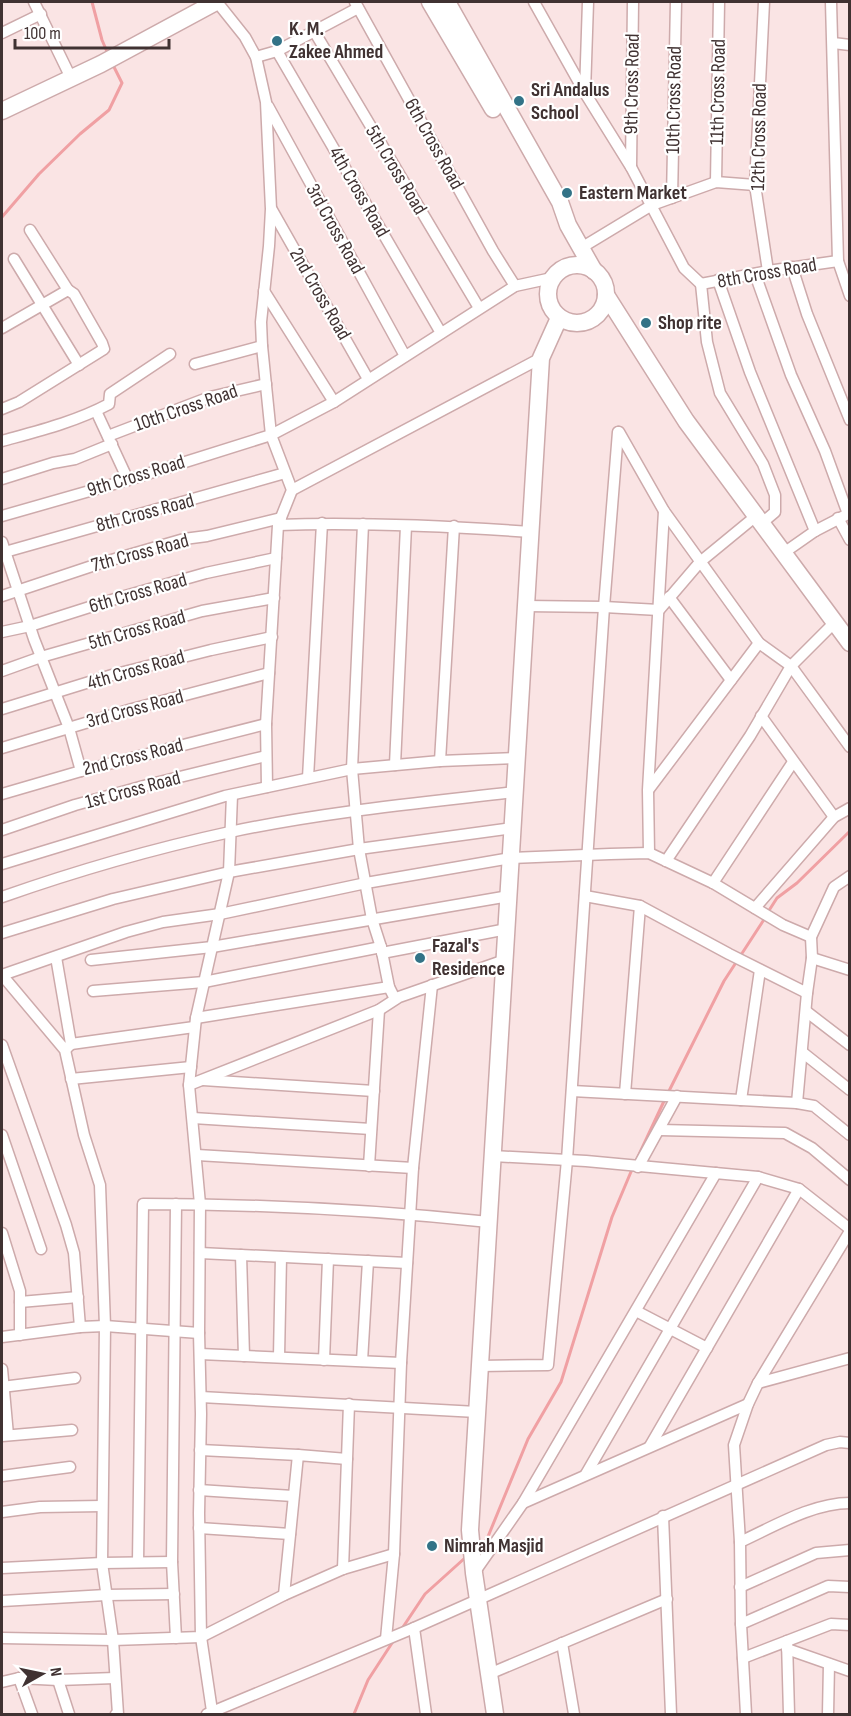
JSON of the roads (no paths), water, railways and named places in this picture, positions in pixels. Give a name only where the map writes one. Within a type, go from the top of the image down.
[{"type":"street","points":[[34,2],[71,78]]},
{"type":"street","points":[[2,111],[101,64],[217,2],[245,37],[256,57],[266,102],[271,209],[261,322],[262,346],[271,435],[291,490],[279,522],[276,558],[266,724],[267,787]]},
{"type":"street","points":[[430,2],[551,206],[568,225]]},
{"type":"street","points":[[447,2],[560,202],[568,225],[604,286],[606,296],[678,409],[785,552],[849,643]]},
{"type":"street","name":"8th Cross Road","points":[[534,2],[585,93],[631,167],[684,268],[701,284],[755,273],[838,261]]},
{"type":"street","points":[[585,93],[588,2]]},
{"type":"street","name":"9th Cross Road","points":[[631,167],[633,2]]},
{"type":"street","name":"10th Cross Road","points":[[672,198],[676,2]]},
{"type":"street","name":"11th Cross Road","points":[[716,182],[719,2]]},
{"type":"street","name":"12th Cross Road","points":[[764,2],[755,185],[768,271]]},
{"type":"street","points":[[831,2],[834,43],[838,261],[848,290]]},
{"type":"street","points":[[256,57],[277,51],[357,5]]},
{"type":"street","name":"6th Cross Road","points":[[357,5],[493,251],[515,286]]},
{"type":"street","points":[[2,33],[40,14]]},
{"type":"street","name":"5th Cross Road","points":[[314,31],[478,308]]},
{"type":"street","points":[[834,43],[849,45]]},
{"type":"street","name":"4th Cross Road","points":[[277,51],[441,333]]},
{"type":"street","name":"3rd Cross Road","points":[[266,102],[405,356]]},
{"type":"street","points":[[581,248],[652,205],[716,182],[755,185]]},
{"type":"street","name":"2nd Cross Road","points":[[271,209],[368,379]]},
{"type":"street","points":[[2,409],[19,402],[102,352],[104,347],[74,294],[68,290],[30,230]]},
{"type":"street","points":[[14,259],[80,365]]},
{"type":"street","points":[[594,271],[576,265],[567,267],[552,278],[548,295],[549,304],[559,318],[576,323],[592,319],[604,305],[606,296]]},
{"type":"street","points":[[792,267],[807,314],[849,420]]},
{"type":"street","points":[[755,273],[791,375],[825,452],[845,515],[849,540]]},
{"type":"street","name":"9th Cross Road","points":[[2,516],[129,480],[271,435],[334,402],[515,286],[552,278]]},
{"type":"street","points":[[718,280],[750,372],[815,531]]},
{"type":"street","points":[[659,610],[700,562],[759,520],[775,512],[775,495],[763,464],[720,393],[707,342],[701,284]]},
{"type":"street","points":[[2,328],[68,290]]},
{"type":"street","points":[[264,291],[334,402]]},
{"type":"street","points":[[495,1714],[474,1573],[470,1530],[541,358],[559,318]]},
{"type":"street","points":[[195,364],[262,346]]},
{"type":"street","points":[[2,441],[60,426],[96,411],[109,404],[110,394],[170,354]]},
{"type":"street","points":[[291,490],[541,358]]},
{"type":"street","name":"10th Cross Road","points":[[2,479],[53,463],[75,459],[110,440],[210,397],[266,384]]},
{"type":"street","points":[[96,411],[129,480]]},
{"type":"street","points":[[480,1366],[548,1365],[567,1160],[618,432],[664,511],[700,562],[759,642],[791,666],[849,747]]},
{"type":"street","name":"8th Cross Road","points":[[3,552],[285,473]]},
{"type":"street","points":[[649,853],[648,790],[664,511]]},
{"type":"street","points":[[785,552],[815,531],[845,515]]},
{"type":"street","name":"7th Cross Road","points":[[2,596],[184,539],[279,522],[454,526],[531,531]]},
{"type":"street","points":[[308,778],[322,523]]},
{"type":"street","points":[[363,524],[352,769],[359,849],[372,919],[389,987],[395,999]]},
{"type":"street","points":[[395,765],[405,526]]},
{"type":"street","points":[[440,761],[454,526]]},
{"type":"street","points":[[3,552],[69,728],[81,771]]},
{"type":"street","name":"6th Cross Road","points":[[2,632],[30,626],[118,597],[206,573],[276,558]]},
{"type":"street","points":[[669,597],[731,680]]},
{"type":"street","name":"5th Cross Road","points":[[2,671],[41,657],[202,611],[274,598]]},
{"type":"street","points":[[526,606],[659,610]]},
{"type":"street","points":[[666,861],[791,666],[835,622]]},
{"type":"street","name":"4th Cross Road","points":[[2,709],[112,675],[272,637]]},
{"type":"street","points":[[648,790],[759,642]]},
{"type":"street","name":"3rd Cross Road","points":[[2,748],[132,709],[269,672]]},
{"type":"street","points":[[761,716],[834,818]]},
{"type":"street","name":"2nd Cross Road","points":[[2,794],[81,771],[266,724]]},
{"type":"street","name":"1st Cross Road","points":[[2,830],[75,805],[266,756]]},
{"type":"street","points":[[2,864],[232,795],[308,778],[352,769],[440,761],[517,758]]},
{"type":"street","points":[[713,883],[793,762]]},
{"type":"street","points":[[2,897],[97,865],[231,832],[355,811],[515,792]]},
{"type":"street","points":[[232,795],[229,872],[195,1022],[189,1085],[200,1204],[199,1528],[201,1637],[209,1713],[229,1710],[826,1445],[849,1443]]},
{"type":"street","points":[[755,908],[834,818],[849,808]]},
{"type":"street","points":[[2,933],[113,899],[229,872],[359,849],[513,828]]},
{"type":"street","points":[[68,1047],[2,975],[126,932],[163,922],[220,914],[366,883],[511,858],[649,853],[713,883],[783,925],[811,937]]},
{"type":"street","points":[[797,1103],[812,958],[811,937],[834,887],[849,876]]},
{"type":"street","points":[[91,960],[212,947],[509,896]]},
{"type":"street","points":[[585,896],[640,906],[807,993]]},
{"type":"street","points":[[626,1094],[640,906]]},
{"type":"street","points":[[93,991],[204,982],[507,929]]},
{"type":"street","points":[[56,957],[70,1079],[100,1185],[105,1326],[102,1563],[112,1640],[118,1714],[116,1714]]},
{"type":"street","points":[[812,958],[849,970]]},
{"type":"street","points":[[189,1085],[379,1010],[395,999],[505,960]]},
{"type":"street","points":[[741,1100],[755,967]]},
{"type":"street","points":[[386,1639],[394,1554],[400,1363],[413,1168],[432,985]]},
{"type":"street","points":[[68,1047],[389,987]]},
{"type":"street","points":[[369,1166],[379,1010]]},
{"type":"street","points":[[807,1012],[849,1043]]},
{"type":"street","points":[[2,1045],[74,1253],[80,1327]]},
{"type":"street","points":[[802,1052],[849,1090]]},
{"type":"street","points":[[70,1079],[191,1066]]},
{"type":"street","points":[[201,1080],[374,1091]]},
{"type":"street","points":[[572,1091],[797,1103],[814,1106],[849,1135]]},
{"type":"street","points":[[636,1167],[660,1130],[674,1096]]},
{"type":"street","points":[[193,1119],[371,1129]]},
{"type":"street","points":[[660,1130],[785,1133],[812,1148],[849,1180]]},
{"type":"street","points":[[2,1136],[41,1249]]},
{"type":"street","points":[[197,1155],[413,1168]]},
{"type":"street","points":[[493,1156],[567,1160],[758,1177],[799,1189],[849,1230],[758,1383],[734,1445],[746,1714]]},
{"type":"street","points":[[474,1573],[523,1503],[716,1173]]},
{"type":"street","points":[[586,1474],[758,1177]]},
{"type":"street","points":[[650,1446],[799,1189]]},
{"type":"street","points":[[138,1562],[143,1204],[200,1204],[410,1214],[489,1222]]},
{"type":"street","points":[[176,1204],[172,1562],[176,1638]]},
{"type":"street","points":[[2,1233],[20,1291],[20,1335]]},
{"type":"street","points":[[200,1253],[407,1263]]},
{"type":"street","points":[[241,1255],[244,1356]]},
{"type":"street","points":[[279,1357],[281,1257]]},
{"type":"street","points":[[324,1360],[328,1259]]},
{"type":"street","points":[[362,1361],[368,1261]]},
{"type":"street","points":[[20,1302],[78,1298]]},
{"type":"street","points":[[636,1311],[707,1348]]},
{"type":"street","points":[[2,1337],[105,1326],[199,1333]]},
{"type":"street","points":[[200,1354],[400,1363]]},
{"type":"street","points":[[758,1383],[849,1358]]},
{"type":"street","points":[[2,1370],[5,1436],[72,1430]]},
{"type":"street","points":[[2,1387],[75,1378]]},
{"type":"street","points":[[201,1397],[477,1412]]},
{"type":"street","points":[[343,1569],[349,1404]]},
{"type":"street","points":[[523,1503],[748,1404]]},
{"type":"street","points":[[200,1450],[346,1459]]},
{"type":"street","points":[[284,1595],[298,1455]]},
{"type":"street","points":[[2,1476],[70,1467]]},
{"type":"street","points":[[199,1490],[293,1496]]},
{"type":"street","points":[[740,1542],[809,1511],[849,1503]]},
{"type":"street","points":[[2,1512],[40,1507],[102,1506]]},
{"type":"street","points":[[663,1516],[671,1714]]},
{"type":"street","points":[[199,1528],[290,1534]]},
{"type":"street","points":[[740,1587],[816,1553],[849,1550]]},
{"type":"street","points":[[2,1638],[112,1640],[201,1637],[284,1595],[343,1569],[394,1554]]},
{"type":"street","points":[[2,1568],[172,1562]]},
{"type":"street","points":[[741,1624],[828,1586],[849,1587]]},
{"type":"street","points":[[2,1600],[174,1594]]},
{"type":"street","points":[[489,1674],[667,1599]]},
{"type":"street","points":[[743,1658],[787,1645],[831,1624],[849,1625]]},
{"type":"street","points":[[414,1628],[426,1714]]},
{"type":"street","points":[[562,1643],[574,1714]]},
{"type":"street","points":[[787,1645],[849,1671]]},
{"type":"street","points":[[787,1645],[789,1714]]},
{"type":"street","points":[[828,1714],[829,1664]]},
{"type":"street","points":[[2,1682],[19,1678],[58,1680],[115,1678]]},
{"type":"street","points":[[19,1678],[32,1714]]},
{"type":"street","points":[[58,1680],[69,1714]]},
{"type":"waterway","points":[[92,2],[108,54]]},
{"type":"waterway","points":[[2,217],[39,174],[80,134],[109,110],[122,83],[112,63]]},
{"type":"waterway","points":[[768,912],[777,898],[797,883],[850,831]]},
{"type":"waterway","points":[[668,1093],[724,981],[765,918]]},
{"type":"waterway","points":[[636,1161],[665,1099]]},
{"type":"waterway","points":[[478,1547],[487,1539],[528,1439],[561,1382],[612,1217],[633,1167]]},
{"type":"waterway","points":[[401,1630],[425,1594],[466,1557]]},
{"type":"waterway","points":[[354,1714],[368,1680],[394,1640]]},
{"type":"place","name":"K. M. Zakee Ahmed","points":[[277,41]]},
{"type":"place","name":"Sri Andalus School","points":[[519,101]]},
{"type":"place","name":"Eastern Market","points":[[567,193]]},
{"type":"place","name":"Shop rite","points":[[646,323]]},
{"type":"place","name":"Fazal's Residence","points":[[420,958]]},
{"type":"place","name":"Nimrah Masjid","points":[[432,1546]]}]
